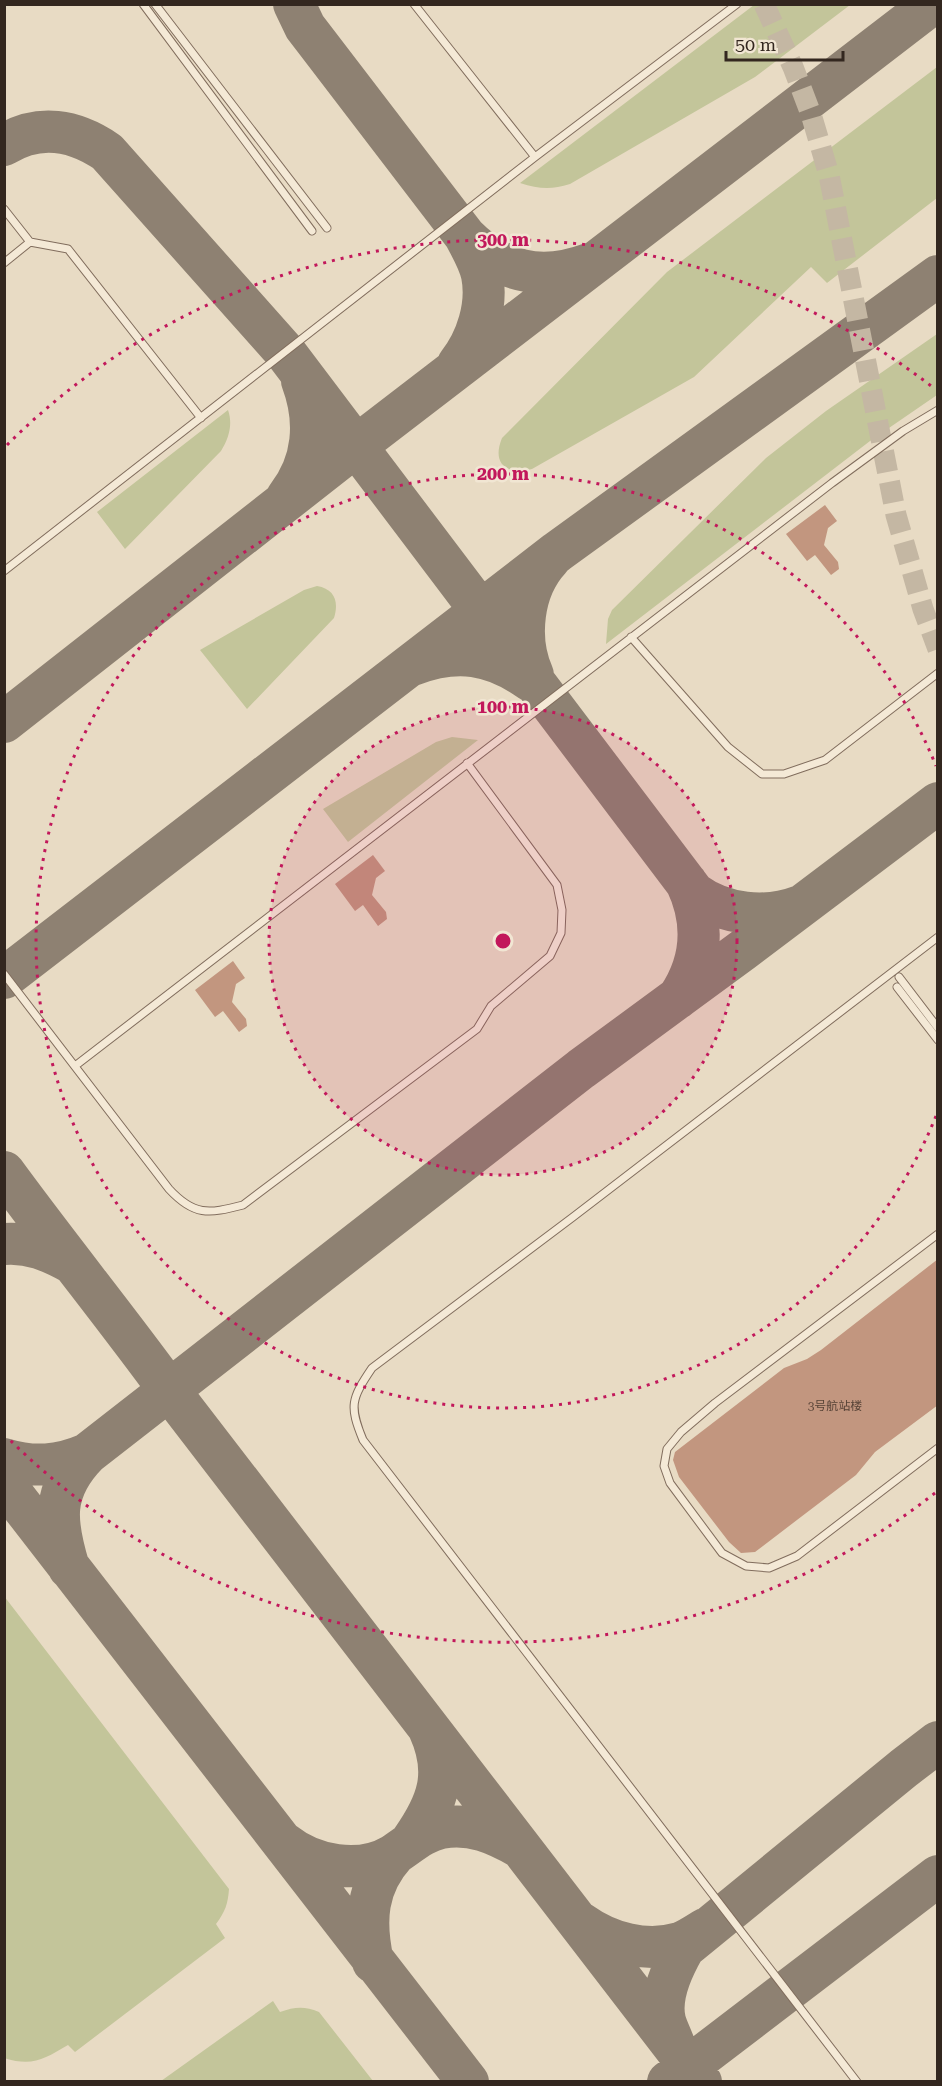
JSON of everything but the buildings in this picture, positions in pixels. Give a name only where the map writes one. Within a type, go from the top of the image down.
[{"type":"lane","points":[[143,4],[312,231]]},
{"type":"lane","points":[[155,4],[327,228]]},
{"type":"lane","points":[[414,4],[535,157]]},
{"type":"lane","points":[[4,571],[535,157],[737,4]]},
{"type":"lane","points":[[4,209],[30,242],[68,249],[201,418]]},
{"type":"lane","points":[[4,263],[30,242]]},
{"type":"lane","points":[[75,1066],[832,483],[903,431],[938,410]]},
{"type":"lane","points":[[631,637],[728,747],[762,774],[784,774],[825,760],[938,673]]},
{"type":"lane","points":[[4,974],[169,1189],[183,1203],[201,1211],[224,1210],[243,1205],[477,1029],[490,1006],[550,956],[561,933],[562,910],[557,885],[467,764]]},
{"type":"lane","points":[[857,2082],[363,1440],[353,1416],[357,1390],[372,1368],[938,937]]},
{"type":"lane","points":[[899,977],[938,1028]]},
{"type":"lane","points":[[897,987],[938,1040]]},
{"type":"lane","points":[[938,1234],[715,1402],[681,1432],[667,1449],[664,1466],[670,1483],[722,1553],[746,1566],[769,1568],[797,1556],[938,1448]]},
{"type":"green space","points":[[754,5],[850,5],[755,77],[570,184],[545,188],[520,183]]},
{"type":"green space","points":[[937,67],[937,198],[827,283],[811,267],[694,377],[532,469],[516,470],[504,466],[499,455],[502,438],[667,272]]},
{"type":"green space","points":[[937,334],[937,395],[870,441],[606,644],[608,619],[612,610],[766,458],[826,411]]},
{"type":"green space","points":[[228,410],[229,431],[221,451],[125,549],[97,512]]},
{"type":"green space","points":[[317,586],[332,593],[336,602],[334,618],[247,709],[200,650],[304,590]]},
{"type":"green space","points":[[452,737],[478,740],[348,842],[323,809],[436,742]]},
{"type":"green space","points":[[4,1596],[229,1889],[225,1908],[216,1924],[225,1938],[75,2052],[68,2045],[45,2058],[31,2062],[4,2058]]},
{"type":"green space","points":[[273,2001],[280,2012],[300,2008],[319,2012],[373,2081],[161,2081]]},
{"type":"taxiway","points":[[294,4],[305,27],[465,236],[493,258],[522,270],[538,273],[554,272],[589,264]]},
{"type":"taxiway","points":[[4,722],[356,446],[932,4]]},
{"type":"taxiway","points":[[4,145],[30,134],[57,132],[70,134],[95,144],[107,152],[285,352],[694,893],[718,906],[746,913],[773,913],[800,906]]},
{"type":"taxiway","points":[[458,364],[476,333],[483,298],[481,270],[465,236]]},
{"type":"taxiway","points":[[4,978],[557,552],[938,276]]},
{"type":"taxiway","points":[[287,497],[303,470],[310,441],[310,411],[302,381]]},
{"type":"taxiway","points":[[533,675],[525,646],[525,615],[533,585],[550,559]]},
{"type":"taxiway","points":[[412,665],[444,656],[474,656],[502,664],[531,681]]},
{"type":"taxiway","points":[[69,1568],[61,1536],[59,1508],[67,1481],[87,1454],[581,1069],[938,803]]},
{"type":"taxiway","points":[[678,998],[697,956],[696,912],[686,882]]},
{"type":"taxiway","points":[[4,1172],[701,2082]]},
{"type":"taxiway","points":[[4,1244],[22,1244],[40,1248],[72,1263]]},
{"type":"taxiway","points":[[4,1459],[36,1465],[66,1461],[87,1454]]},
{"type":"taxiway","points":[[4,1483],[468,2082]]},
{"type":"taxiway","points":[[412,1840],[428,1813],[438,1787],[438,1760],[429,1729]]},
{"type":"taxiway","points":[[674,2044],[665,2021],[665,1992],[684,1948],[938,1742]]},
{"type":"taxiway","points":[[284,1843],[322,1862],[351,1866],[380,1861],[428,1832],[441,1828],[473,1828],[502,1838],[521,1848]]},
{"type":"taxiway","points":[[373,1962],[368,1918],[370,1905],[378,1879],[395,1854]]},
{"type":"taxiway","points":[[668,2082],[938,1876]]},
{"type":"taxiway","points":[[581,1923],[616,1941],[654,1947],[680,1943],[705,1929]]},
{"type":"tunnel","points":[[764,4],[793,67],[811,114],[829,175],[896,515],[923,609],[938,649]]}]
